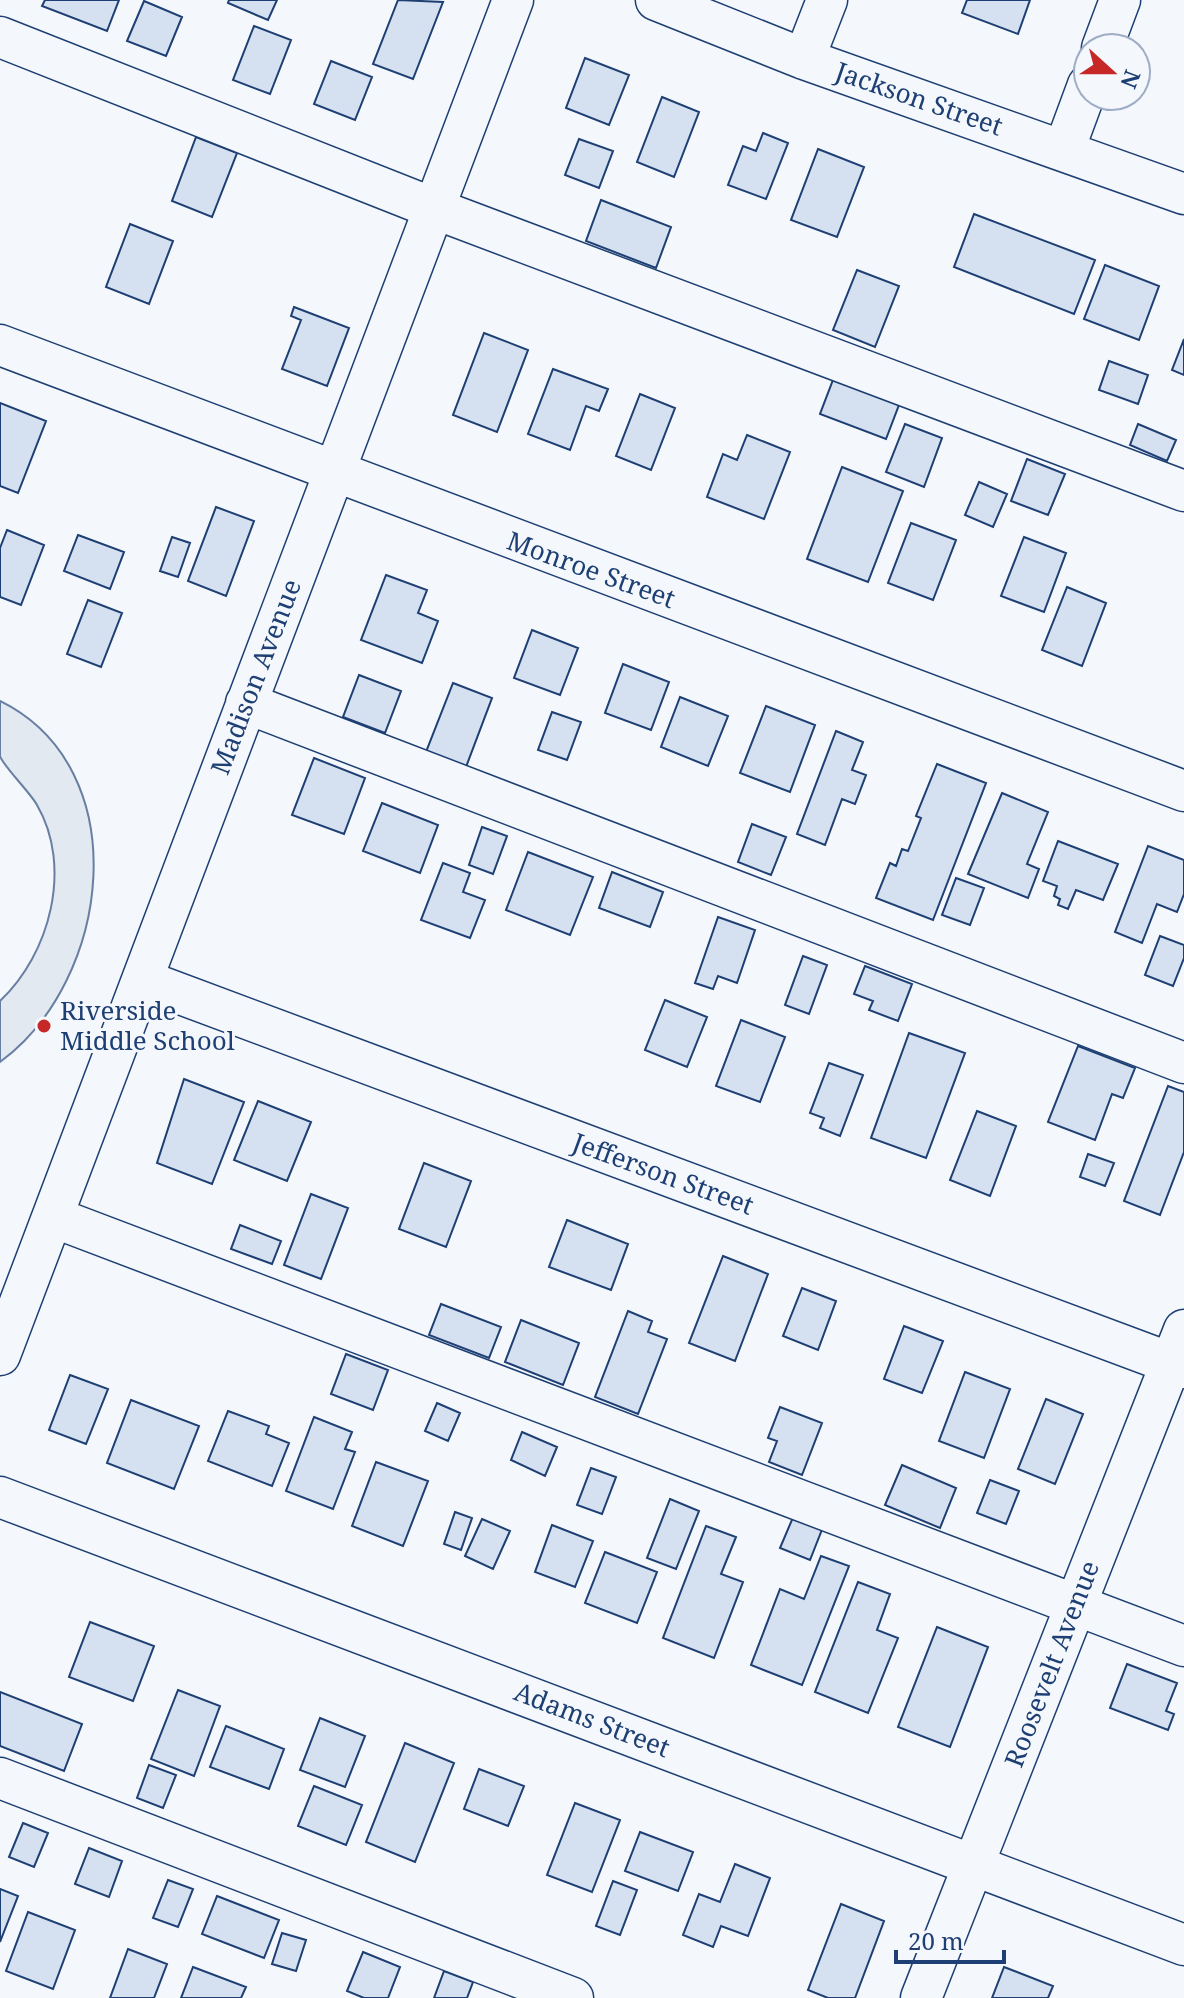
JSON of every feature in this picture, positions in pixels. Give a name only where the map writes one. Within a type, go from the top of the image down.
[{"type":"street","name":"Madison Avenue","points":[[0,1355],[7,1319],[53,1217],[513,0]]},
{"type":"street","name":"Jackson Street","points":[[656,0],[804,59],[1184,194]]},
{"type":"street","points":[[804,59],[827,0]]},
{"type":"street","points":[[1108,32],[1120,0]]},
{"type":"street","points":[[0,37],[433,208],[1184,491]]},
{"type":"street","points":[[1064,150],[1078,112]]},
{"type":"street","name":"Monroe Street","points":[[0,345],[1184,791]]},
{"type":"street","points":[[246,703],[1184,1063]]},
{"type":"street","name":"Jefferson Street","points":[[143,980],[1180,1354]]},
{"type":"street","points":[[53,1217],[1184,1646]]},
{"type":"street","name":"Roosevelt Avenue","points":[[921,1998],[1074,1605],[1180,1354]]},
{"type":"street","name":"Adams Street","points":[[0,1497],[1184,1945]]},
{"type":"street","points":[[0,1778],[573,1998]]},
{"type":"shaded area","points":[[0,701],[44,733],[74,775],[90,824],[93,877],[85,930],[66,981],[38,1026],[0,1062],[0,1001],[32,959],[43,935],[51,909],[54,882],[48,829],[34,800],[0,756]]},
{"type":"building","points":[[45,0],[119,0],[107,31],[42,6]]},
{"type":"building","points":[[229,0],[277,0],[268,20],[228,3]]},
{"type":"building","points":[[398,0],[443,2],[413,79],[373,64]]},
{"type":"building","points":[[967,0],[1030,0],[1018,34],[962,13]]},
{"type":"building","points":[[144,1],[182,17],[166,56],[127,41]]},
{"type":"building","points":[[254,26],[291,40],[270,94],[233,80]]},
{"type":"building","points":[[585,58],[629,75],[609,125],[566,108]]},
{"type":"building","points":[[331,61],[372,77],[355,120],[314,104]]},
{"type":"building","points":[[662,97],[699,112],[674,177],[637,162]]},
{"type":"building","points":[[763,133],[788,143],[766,199],[728,185],[743,146],[756,151]]},
{"type":"building","points":[[196,137],[237,153],[212,217],[172,201]]},
{"type":"building","points":[[579,139],[613,151],[599,188],[565,175]]},
{"type":"building","points":[[818,149],[864,167],[837,237],[791,220]]},
{"type":"building","points":[[601,200],[671,227],[656,268],[586,241]]},
{"type":"building","points":[[974,214],[1095,260],[1074,314],[954,267]]},
{"type":"building","points":[[130,224],[173,241],[149,304],[106,287]]},
{"type":"building","points":[[1105,265],[1159,286],[1139,340],[1084,319]]},
{"type":"building","points":[[857,270],[899,286],[875,347],[833,330]]},
{"type":"building","points":[[294,307],[349,328],[327,386],[282,369],[301,320],[291,316]]},
{"type":"building","points":[[484,333],[528,350],[497,432],[453,415]]},
{"type":"building","points":[[1184,339],[1184,375],[1172,370]]},
{"type":"building","points":[[1109,361],[1148,375],[1138,404],[1099,390]]},
{"type":"building","points":[[553,369],[608,389],[599,411],[586,406],[570,450],[528,434]]},
{"type":"building","points":[[836,372],[902,397],[886,439],[820,414]]},
{"type":"building","points":[[640,394],[675,408],[651,470],[616,456]]},
{"type":"building","points":[[0,403],[46,421],[18,493],[0,486]]},
{"type":"building","points":[[905,424],[942,438],[924,487],[886,472]]},
{"type":"building","points":[[1138,424],[1176,440],[1167,461],[1130,445]]},
{"type":"building","points":[[747,435],[790,452],[764,519],[707,497],[723,454],[737,460]]},
{"type":"building","points":[[1027,459],[1065,474],[1048,515],[1011,501]]},
{"type":"building","points":[[842,467],[903,491],[868,582],[807,559]]},
{"type":"building","points":[[979,482],[1007,494],[993,527],[965,515]]},
{"type":"building","points":[[216,507],[254,521],[226,596],[188,581]]},
{"type":"building","points":[[911,523],[956,540],[933,600],[888,583]]},
{"type":"building","points":[[7,530],[44,545],[21,605],[0,597],[0,548]]},
{"type":"building","points":[[78,535],[124,552],[110,589],[64,571]]},
{"type":"building","points":[[172,537],[190,543],[178,577],[160,571]]},
{"type":"building","points":[[1024,537],[1066,553],[1044,612],[1001,596]]},
{"type":"building","points":[[386,575],[427,590],[418,613],[438,621],[422,663],[361,640]]},
{"type":"building","points":[[1067,587],[1106,603],[1082,666],[1042,650]]},
{"type":"building","points":[[88,600],[122,613],[101,667],[67,654]]},
{"type":"building","points":[[532,630],[578,648],[560,695],[514,678]]},
{"type":"building","points":[[623,664],[669,682],[651,730],[605,713]]},
{"type":"building","points":[[359,675],[401,691],[385,733],[343,717]]},
{"type":"building","points":[[453,683],[492,698],[466,767],[426,752]]},
{"type":"building","points":[[680,697],[728,716],[708,766],[661,747]]},
{"type":"building","points":[[766,706],[815,725],[790,792],[740,773]]},
{"type":"building","points":[[552,712],[581,722],[567,760],[538,750]]},
{"type":"building","points":[[836,731],[863,742],[852,770],[866,775],[855,804],[842,799],[825,845],[797,834]]},
{"type":"building","points":[[314,758],[365,778],[344,834],[292,815]]},
{"type":"building","points":[[937,764],[986,783],[933,920],[876,898],[890,863],[896,866],[902,849],[908,851],[921,818],[916,816]]},
{"type":"building","points":[[1002,793],[1048,812],[1027,864],[1039,869],[1028,898],[968,874]]},
{"type":"building","points":[[382,803],[438,825],[420,873],[363,851]]},
{"type":"building","points":[[752,824],[786,837],[771,875],[738,862]]},
{"type":"building","points":[[482,827],[507,836],[493,874],[469,865]]},
{"type":"building","points":[[1058,841],[1118,864],[1103,900],[1076,890],[1068,909],[1058,905],[1060,899],[1054,896],[1057,886],[1043,881]]},
{"type":"building","points":[[1148,846],[1184,860],[1184,894],[1177,912],[1157,904],[1142,943],[1115,932]]},
{"type":"building","points":[[528,852],[593,877],[570,935],[506,910]]},
{"type":"building","points":[[443,863],[470,873],[463,892],[485,900],[470,938],[421,920]]},
{"type":"building","points":[[612,872],[663,892],[650,927],[599,908]]},
{"type":"building","points":[[956,878],[984,888],[970,925],[942,915]]},
{"type":"building","points":[[718,917],[755,930],[737,983],[718,976],[713,989],[695,983]]},
{"type":"building","points":[[1160,936],[1184,945],[1184,958],[1173,986],[1145,975]]},
{"type":"building","points":[[803,956],[827,965],[809,1014],[785,1005]]},
{"type":"building","points":[[865,966],[912,984],[898,1021],[869,1010],[873,1001],[854,994]]},
{"type":"building","points":[[665,1000],[707,1017],[687,1067],[645,1050]]},
{"type":"building","points":[[741,1020],[785,1037],[760,1102],[716,1086]]},
{"type":"building","points":[[909,1033],[965,1053],[926,1158],[871,1138]]},
{"type":"building","points":[[1078,1046],[1135,1068],[1123,1098],[1112,1094],[1095,1140],[1048,1122]]},
{"type":"building","points":[[829,1063],[863,1075],[840,1136],[820,1128],[824,1118],[810,1113]]},
{"type":"building","points":[[184,1079],[244,1102],[212,1184],[157,1163]]},
{"type":"building","points":[[1168,1086],[1184,1092],[1184,1152],[1160,1215],[1124,1201]]},
{"type":"building","points":[[258,1101],[311,1122],[287,1181],[234,1160]]},
{"type":"building","points":[[977,1111],[1016,1126],[990,1196],[950,1180]]},
{"type":"building","points":[[1088,1154],[1114,1163],[1105,1186],[1080,1177]]},
{"type":"building","points":[[424,1163],[471,1181],[446,1247],[399,1229]]},
{"type":"building","points":[[311,1194],[348,1208],[321,1279],[284,1265]]},
{"type":"building","points":[[567,1220],[628,1244],[611,1290],[549,1267]]},
{"type":"building","points":[[240,1225],[281,1241],[272,1264],[231,1249]]},
{"type":"building","points":[[723,1256],[768,1274],[735,1361],[689,1343]]},
{"type":"building","points":[[802,1288],[836,1301],[818,1350],[783,1336]]},
{"type":"building","points":[[441,1304],[501,1327],[489,1358],[429,1335]]},
{"type":"building","points":[[628,1311],[652,1321],[648,1332],[667,1339],[638,1414],[595,1397]]},
{"type":"building","points":[[521,1320],[579,1343],[563,1385],[505,1362]]},
{"type":"building","points":[[904,1326],[943,1341],[922,1393],[884,1379]]},
{"type":"building","points":[[346,1354],[388,1370],[373,1410],[331,1394]]},
{"type":"building","points":[[965,1372],[1010,1389],[984,1458],[939,1441]]},
{"type":"building","points":[[70,1375],[108,1389],[86,1444],[49,1430]]},
{"type":"building","points":[[1046,1399],[1083,1414],[1055,1484],[1018,1469]]},
{"type":"building","points":[[131,1400],[199,1426],[174,1489],[107,1463]]},
{"type":"building","points":[[437,1403],[460,1413],[448,1441],[425,1431]]},
{"type":"building","points":[[780,1407],[822,1423],[802,1475],[769,1462],[777,1441],[768,1438]]},
{"type":"building","points":[[228,1411],[269,1426],[266,1434],[289,1443],[272,1486],[208,1461]]},
{"type":"building","points":[[314,1417],[352,1432],[345,1449],[355,1452],[333,1509],[286,1491]]},
{"type":"building","points":[[522,1432],[557,1447],[545,1476],[511,1460]]},
{"type":"building","points":[[376,1462],[428,1481],[403,1546],[352,1526]]},
{"type":"building","points":[[902,1465],[956,1488],[940,1528],[885,1505]]},
{"type":"building","points":[[591,1468],[616,1477],[602,1514],[577,1505]]},
{"type":"building","points":[[990,1480],[1019,1491],[1006,1524],[977,1513]]},
{"type":"building","points":[[670,1499],[699,1511],[676,1569],[647,1558]]},
{"type":"building","points":[[455,1512],[472,1518],[461,1550],[444,1544]]},
{"type":"building","points":[[794,1515],[823,1527],[810,1560],[780,1548]]},
{"type":"building","points":[[482,1519],[510,1531],[493,1569],[465,1556]]},
{"type":"building","points":[[552,1525],[593,1541],[575,1587],[535,1572]]},
{"type":"building","points":[[706,1526],[736,1537],[721,1574],[743,1582],[714,1658],[663,1638]]},
{"type":"building","points":[[605,1552],[657,1572],[637,1623],[585,1603]]},
{"type":"building","points":[[821,1556],[849,1566],[802,1685],[751,1665],[780,1589],[804,1599]]},
{"type":"building","points":[[858,1582],[890,1594],[877,1630],[898,1638],[868,1713],[815,1692]]},
{"type":"building","points":[[90,1622],[154,1646],[133,1701],[69,1677]]},
{"type":"building","points":[[937,1627],[988,1647],[950,1747],[898,1727]]},
{"type":"building","points":[[1127,1664],[1177,1683],[1166,1711],[1174,1714],[1168,1730],[1110,1708]]},
{"type":"building","points":[[178,1690],[220,1706],[194,1776],[151,1759]]},
{"type":"building","points":[[0,1692],[82,1724],[64,1771],[0,1746]]},
{"type":"building","points":[[320,1718],[365,1736],[345,1787],[300,1770]]},
{"type":"building","points":[[226,1726],[284,1749],[269,1789],[210,1767]]},
{"type":"building","points":[[405,1743],[454,1763],[415,1862],[366,1842]]},
{"type":"building","points":[[149,1765],[176,1775],[163,1808],[137,1798]]},
{"type":"building","points":[[479,1769],[524,1786],[508,1826],[464,1809]]},
{"type":"building","points":[[314,1786],[362,1805],[346,1845],[298,1826]]},
{"type":"building","points":[[575,1803],[620,1820],[592,1892],[547,1875]]},
{"type":"building","points":[[23,1823],[48,1833],[34,1867],[9,1857]]},
{"type":"building","points":[[640,1832],[693,1852],[678,1891],[625,1871]]},
{"type":"building","points":[[89,1848],[122,1861],[109,1897],[75,1884]]},
{"type":"building","points":[[735,1864],[770,1878],[748,1936],[721,1926],[713,1947],[683,1935],[699,1894],[720,1902]]},
{"type":"building","points":[[168,1880],[193,1889],[178,1927],[153,1918]]},
{"type":"building","points":[[613,1881],[637,1890],[620,1935],[596,1926]]},
{"type":"building","points":[[0,1889],[18,1896],[0,1942]]},
{"type":"building","points":[[217,1896],[279,1920],[264,1958],[202,1934]]},
{"type":"building","points":[[841,1904],[884,1921],[855,1998],[828,1998],[808,1990]]},
{"type":"building","points":[[28,1912],[75,1930],[53,1989],[6,1971]]},
{"type":"building","points":[[282,1933],[306,1940],[296,1971],[272,1964]]},
{"type":"building","points":[[128,1949],[167,1964],[154,1998],[110,1998]]},
{"type":"building","points":[[363,1952],[400,1967],[388,1998],[364,1998],[347,1991]]},
{"type":"building","points":[[193,1967],[246,1987],[241,1998],[181,1998]]},
{"type":"building","points":[[1004,1967],[1053,1986],[1048,1998],[992,1998]]},
{"type":"building","points":[[444,1971],[473,1982],[467,1998],[434,1998]]},
{"type":"place","name":"Riverside Middle School","points":[[44,1026]]}]
